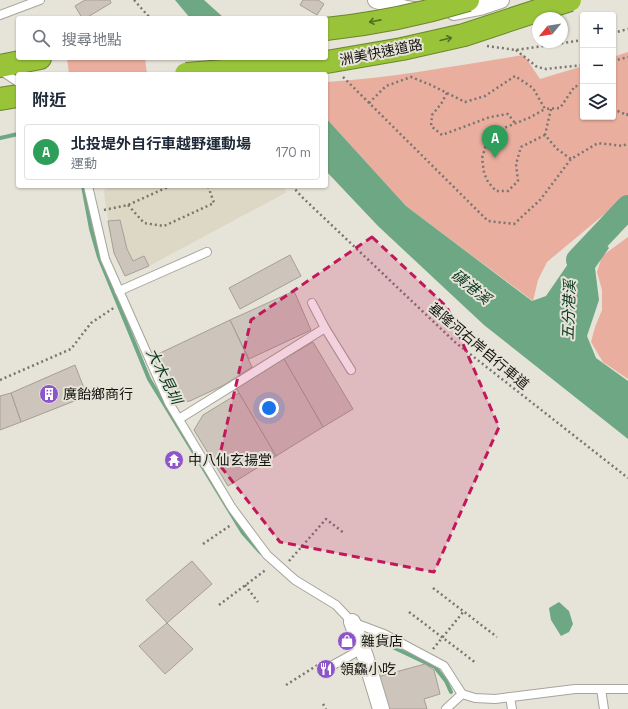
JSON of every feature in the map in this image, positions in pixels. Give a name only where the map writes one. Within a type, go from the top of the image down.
[{"type":"highway","points":[[328,29],[432,10],[468,0]]},
{"type":"highway","name":"洲美快速道路","points":[[212,72],[315,64],[402,49],[464,35],[570,0]]},
{"type":"highway","points":[[0,66],[30,60]]},
{"type":"highway","points":[[0,99],[16,96]]},
{"type":"street","points":[[378,1],[413,2],[423,0]]},
{"type":"street","points":[[378,1],[406,9],[431,13],[458,12],[501,0]]},
{"type":"street","points":[[352,622],[362,648],[381,709]]},
{"type":"lane","points":[[0,15],[40,0]]},
{"type":"lane","points":[[0,70],[16,81]]},
{"type":"lane","points":[[88,188],[105,259],[169,403],[232,508],[267,555],[275,563],[295,580],[336,605],[352,622],[384,634],[444,666],[462,694],[475,698],[495,699],[575,689],[628,688]]},
{"type":"lane","points":[[119,291],[207,252]]},
{"type":"lane","points":[[312,303],[325,328],[351,370]]},
{"type":"lane","points":[[179,419],[325,328]]},
{"type":"lane","points":[[333,664],[362,648]]},
{"type":"lane","points":[[601,689],[604,709]]},
{"type":"lane","points":[[446,709],[462,694]]},
{"type":"lane","points":[[510,697],[512,709]]},
{"type":"path","points":[[134,0],[148,16]]},
{"type":"path","points":[[616,32],[628,29]]},
{"type":"path","points":[[580,40],[516,50],[537,67],[546,69],[580,65]]},
{"type":"path","points":[[616,60],[628,57]]},
{"type":"path","points":[[341,75],[488,221],[514,224],[540,200],[571,158],[598,143],[623,146],[628,143]]},
{"type":"path","points":[[369,103],[386,86],[411,78],[431,85],[465,102],[485,96],[515,76],[533,88],[545,109]]},
{"type":"path","points":[[551,109],[544,134],[521,147],[516,164],[518,181],[508,191],[496,191],[488,182],[484,173],[482,158],[486,145],[499,130],[531,117],[545,109],[560,108],[575,86],[580,87]]},
{"type":"path","points":[[447,93],[441,104],[432,115],[431,126],[442,135],[490,117],[508,114],[515,123]]},
{"type":"path","points":[[616,110],[627,115],[628,113]]},
{"type":"path","points":[[544,134],[557,149],[571,158]]},
{"type":"path","points":[[94,212],[128,205],[166,188]]},
{"type":"path","points":[[128,205],[144,223],[164,226],[214,203],[209,188]]},
{"type":"path","name":"基隆河右岸自行車道","points":[[294,188],[456,343],[628,478]]},
{"type":"path","points":[[0,380],[71,349],[92,323],[124,301]]},
{"type":"path","points":[[203,544],[240,519]]},
{"type":"path","points":[[282,569],[326,519],[344,533]]},
{"type":"path","points":[[219,605],[275,563]]},
{"type":"path","points":[[245,585],[258,602]]},
{"type":"path","points":[[433,588],[496,637]]},
{"type":"path","points":[[427,656],[464,611]]},
{"type":"path","points":[[409,612],[476,663]]},
{"type":"path","points":[[286,685],[328,658],[333,664]]},
{"type":"path","points":[[324,704],[326,709]]},
{"type":"highlighted area","points":[[372,237],[447,307],[499,427],[434,572],[280,542],[218,463],[251,320]]},
{"type":"shaded area","points":[[628,52],[628,198],[613,207],[547,262],[538,280],[533,301],[406,206],[328,120],[328,82],[400,74],[524,55],[540,79],[580,67],[580,120],[616,120],[616,56]]},
{"type":"shaded area","points":[[67,60],[145,60],[147,72],[69,72]]},
{"type":"shaded area","points":[[107,188],[284,188],[287,192],[149,266],[125,276],[114,253],[104,190]]},
{"type":"shaded area","points":[[628,237],[628,379],[603,362],[591,342],[602,310],[602,290],[597,272],[602,256]]},
{"type":"water","points":[[175,0],[204,0],[222,16],[188,16]]},
{"type":"water","name":"磺港溪","points":[[328,120],[406,206],[532,301],[546,296],[592,229],[609,248],[595,268],[599,300],[587,336],[596,358],[628,381],[628,439],[484,325],[378,226],[328,173]]},
{"type":"water","points":[[559,602],[569,611],[573,624],[569,632],[561,636],[551,620],[549,608]]},
{"type":"building","points":[[85,0],[110,0],[111,3],[89,16],[81,16],[75,6]]},
{"type":"building","points":[[303,0],[318,0],[324,4],[317,15],[300,5]]},
{"type":"building","points":[[120,220],[127,249],[133,261],[144,256],[149,266],[125,276],[114,253],[108,221]]},
{"type":"building","points":[[290,255],[301,276],[240,309],[229,288]]},
{"type":"building","points":[[294,291],[311,330],[249,359],[230,320]]},
{"type":"building","points":[[230,320],[252,367],[224,385],[190,401],[178,402],[156,355]]},
{"type":"building","points":[[313,342],[353,409],[323,427],[284,359]]},
{"type":"building","points":[[284,359],[323,427],[276,456],[236,388]]},
{"type":"building","name":"廣飴鄉商行","points":[[75,365],[87,396],[21,422],[11,393]]},
{"type":"building","points":[[11,393],[21,422],[0,430],[0,396]]},
{"type":"building","points":[[239,393],[276,456],[228,486],[194,430],[203,415]]},
{"type":"building","points":[[192,561],[212,584],[167,623],[146,600]]},
{"type":"building","points":[[167,623],[193,649],[165,674],[139,646]]},
{"type":"building","points":[[425,664],[434,670],[440,694],[424,699],[427,709],[387,709],[377,677]]},
{"type":"waterway","name":"大木見圳","points":[[0,138],[16,134]]},
{"type":"waterway","name":"大木見圳","points":[[83,188],[91,229],[99,257],[149,379],[243,533],[261,553]]},
{"type":"waterway","name":"五分港溪","points":[[578,260],[628,207]]},
{"type":"waterway","name":"大木見圳","points":[[382,642],[435,667],[446,681],[451,692]]},
{"type":"place","name":"北投堤外自行車越野運動場","points":[[495,158]]},
{"type":"place","name":"廣飴鄉商行","points":[[49,394]]},
{"type":"place","name":"中八仙玄揚堂","points":[[174,460]]},
{"type":"place","name":"雜貨店","points":[[347,641]]},
{"type":"place","name":"領鱻小吃","points":[[326,669]]}]
